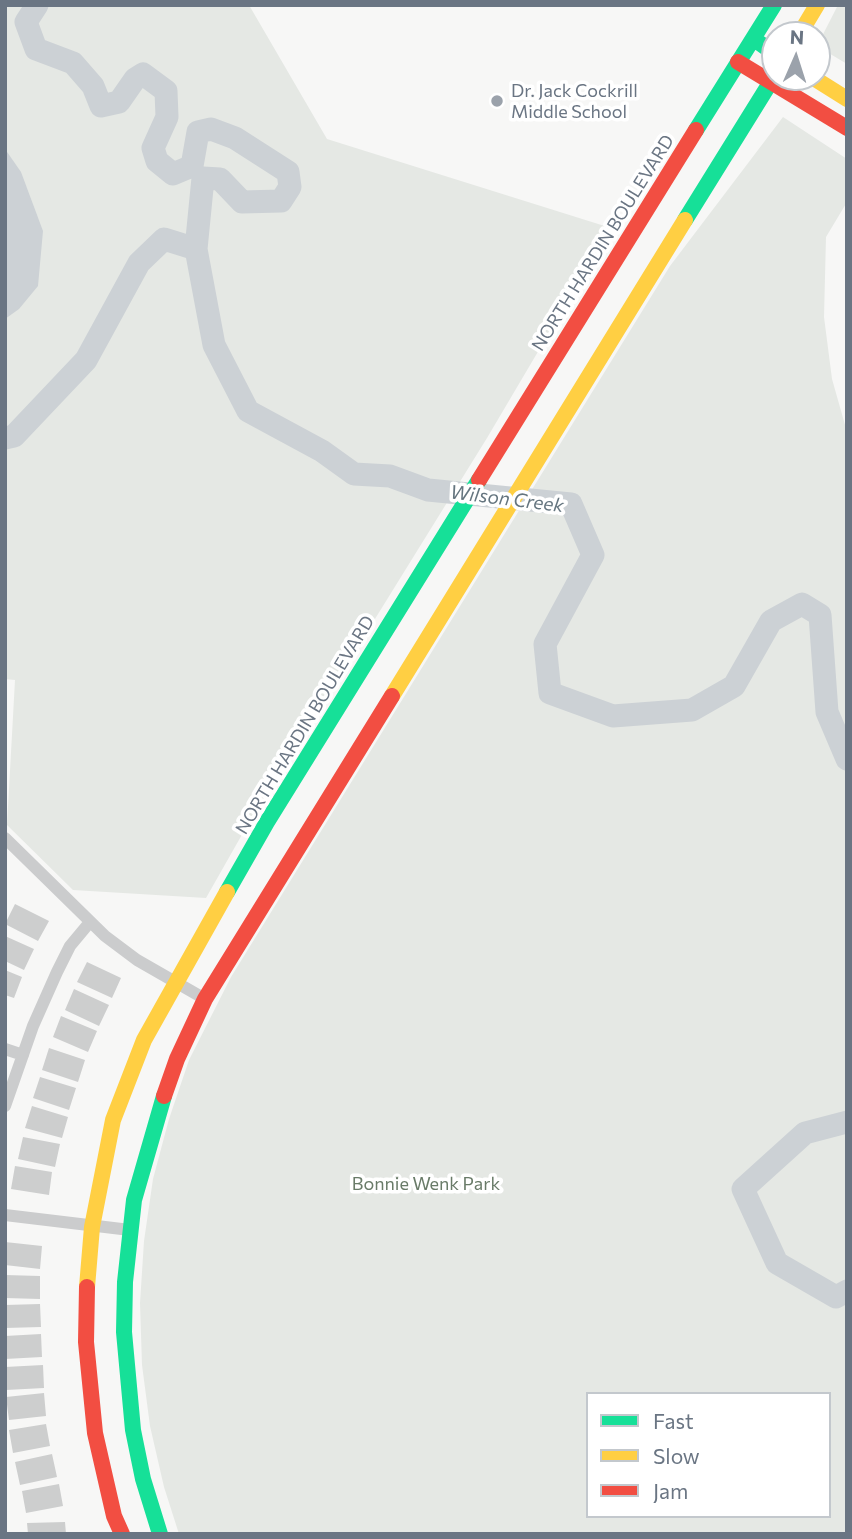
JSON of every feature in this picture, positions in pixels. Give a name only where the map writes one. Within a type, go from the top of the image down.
[{"type":"main road","name":"NORTH HARDIN BOULEVARD","points":[[121,1534],[114,1516],[94,1433],[89,1388],[86,1298],[92,1227],[113,1120],[144,1040],[267,822],[774,5]]},
{"type":"main road","points":[[807,21],[817,5]]},
{"type":"main road","points":[[754,39],[761,44]]},
{"type":"main road","points":[[738,62],[761,73]]},
{"type":"main road","points":[[831,89],[847,99]]},
{"type":"main road","points":[[160,1534],[143,1479],[127,1384],[124,1332],[130,1230],[151,1134],[177,1059],[205,999],[766,91]]},
{"type":"main road","points":[[791,91],[847,128]]},
{"type":"street","points":[[5,838],[90,922],[129,954],[205,999]]},
{"type":"street","points":[[5,1106],[23,1055],[70,946],[90,922]]},
{"type":"street","points":[[5,1049],[23,1055]]},
{"type":"street","points":[[5,1215],[130,1230]]},
{"type":"green space","points":[[5,5],[249,5],[327,139],[611,228],[487,438],[248,824],[206,898],[73,890],[7,825],[15,680],[5,679]]},
{"type":"green space","points":[[838,5],[847,5],[847,64],[831,54],[830,21]]},
{"type":"green space","name":"Bonnie Wenk Park","points":[[783,117],[847,159],[847,202],[826,237],[824,317],[832,379],[847,432],[847,1534],[179,1534],[164,1487],[150,1426],[142,1365],[140,1303],[144,1241],[153,1179],[169,1119],[189,1060],[231,977],[670,266]]},
{"type":"shaded area","points":[[5,149],[21,172],[43,231],[38,286],[19,309],[5,319]]},
{"type":"building","points":[[15,904],[49,921],[38,941],[5,924]]},
{"type":"building","points":[[5,936],[34,949],[24,970],[5,961]]},
{"type":"building","points":[[87,962],[121,978],[112,998],[77,982]]},
{"type":"building","points":[[5,970],[22,977],[14,998],[5,995]]},
{"type":"building","points":[[74,989],[109,1005],[99,1026],[65,1010]]},
{"type":"building","points":[[61,1016],[97,1031],[88,1052],[53,1037]]},
{"type":"building","points":[[49,1048],[85,1060],[78,1082],[42,1070]]},
{"type":"building","points":[[40,1077],[76,1088],[69,1110],[33,1098]]},
{"type":"building","points":[[32,1106],[68,1117],[62,1138],[25,1128]]},
{"type":"building","points":[[23,1137],[60,1144],[55,1167],[18,1159]]},
{"type":"building","points":[[15,1166],[52,1172],[49,1195],[11,1189]]},
{"type":"building","points":[[5,1242],[42,1246],[40,1269],[5,1265]]},
{"type":"building","points":[[5,1275],[40,1276],[40,1299],[5,1298]]},
{"type":"building","points":[[40,1304],[41,1327],[5,1328],[5,1305]]},
{"type":"building","points":[[41,1334],[42,1357],[5,1359],[5,1336]]},
{"type":"building","points":[[43,1365],[44,1388],[6,1390],[5,1367]]},
{"type":"building","points":[[44,1393],[46,1416],[9,1420],[6,1397]]},
{"type":"building","points":[[46,1424],[50,1446],[13,1453],[9,1430]]},
{"type":"building","points":[[52,1454],[57,1477],[20,1485],[15,1462]]},
{"type":"building","points":[[59,1484],[63,1506],[26,1513],[22,1491]]},
{"type":"building","points":[[65,1522],[66,1534],[28,1534],[27,1523]]},
{"type":"waterway","points":[[37,5],[26,22],[36,49],[73,63],[93,86],[101,106],[119,102],[135,79],[143,74],[166,91],[167,117],[153,148],[157,161],[173,174],[192,166],[198,132],[211,129],[235,138],[288,172],[290,187],[281,201],[242,202],[220,179],[203,178],[196,249]]},
{"type":"waterway","name":"Wilson Creek","points":[[5,438],[14,436],[86,360],[139,263],[164,239],[196,249],[214,345],[248,411],[322,451],[354,474],[390,476],[428,490],[571,504],[593,555],[545,644],[550,693],[613,716],[692,710],[734,686],[771,621],[802,604],[820,615],[827,712],[847,759]]},
{"type":"waterway","name":"Wilson Creek","points":[[847,1122],[805,1133],[743,1189],[777,1263],[836,1297],[847,1291]]},
{"type":"traffic: fast","points":[[696,130],[774,5]]},
{"type":"traffic: fast","points":[[754,39],[761,44]]},
{"type":"traffic: fast","points":[[685,220],[765,91]]},
{"type":"traffic: fast","points":[[227,892],[267,822],[479,480]]},
{"type":"traffic: fast","points":[[160,1534],[143,1479],[133,1430],[124,1332],[125,1282],[134,1200],[164,1096]]},
{"type":"traffic: slow","points":[[807,21],[817,5]]},
{"type":"traffic: slow","points":[[831,89],[847,99]]},
{"type":"traffic: slow","points":[[392,696],[685,220]]},
{"type":"traffic: slow","points":[[87,1287],[92,1227],[113,1120],[144,1040],[227,892]]},
{"type":"traffic: jam","points":[[738,62],[847,128]]},
{"type":"traffic: jam","points":[[479,480],[696,130]]},
{"type":"traffic: jam","points":[[164,1096],[177,1059],[205,999],[392,696]]},
{"type":"traffic: jam","points":[[87,1287],[86,1342],[95,1433],[114,1516],[122,1534]]},
{"type":"place","name":"Dr. Jack Cockrill Middle School","points":[[497,101]]}]
